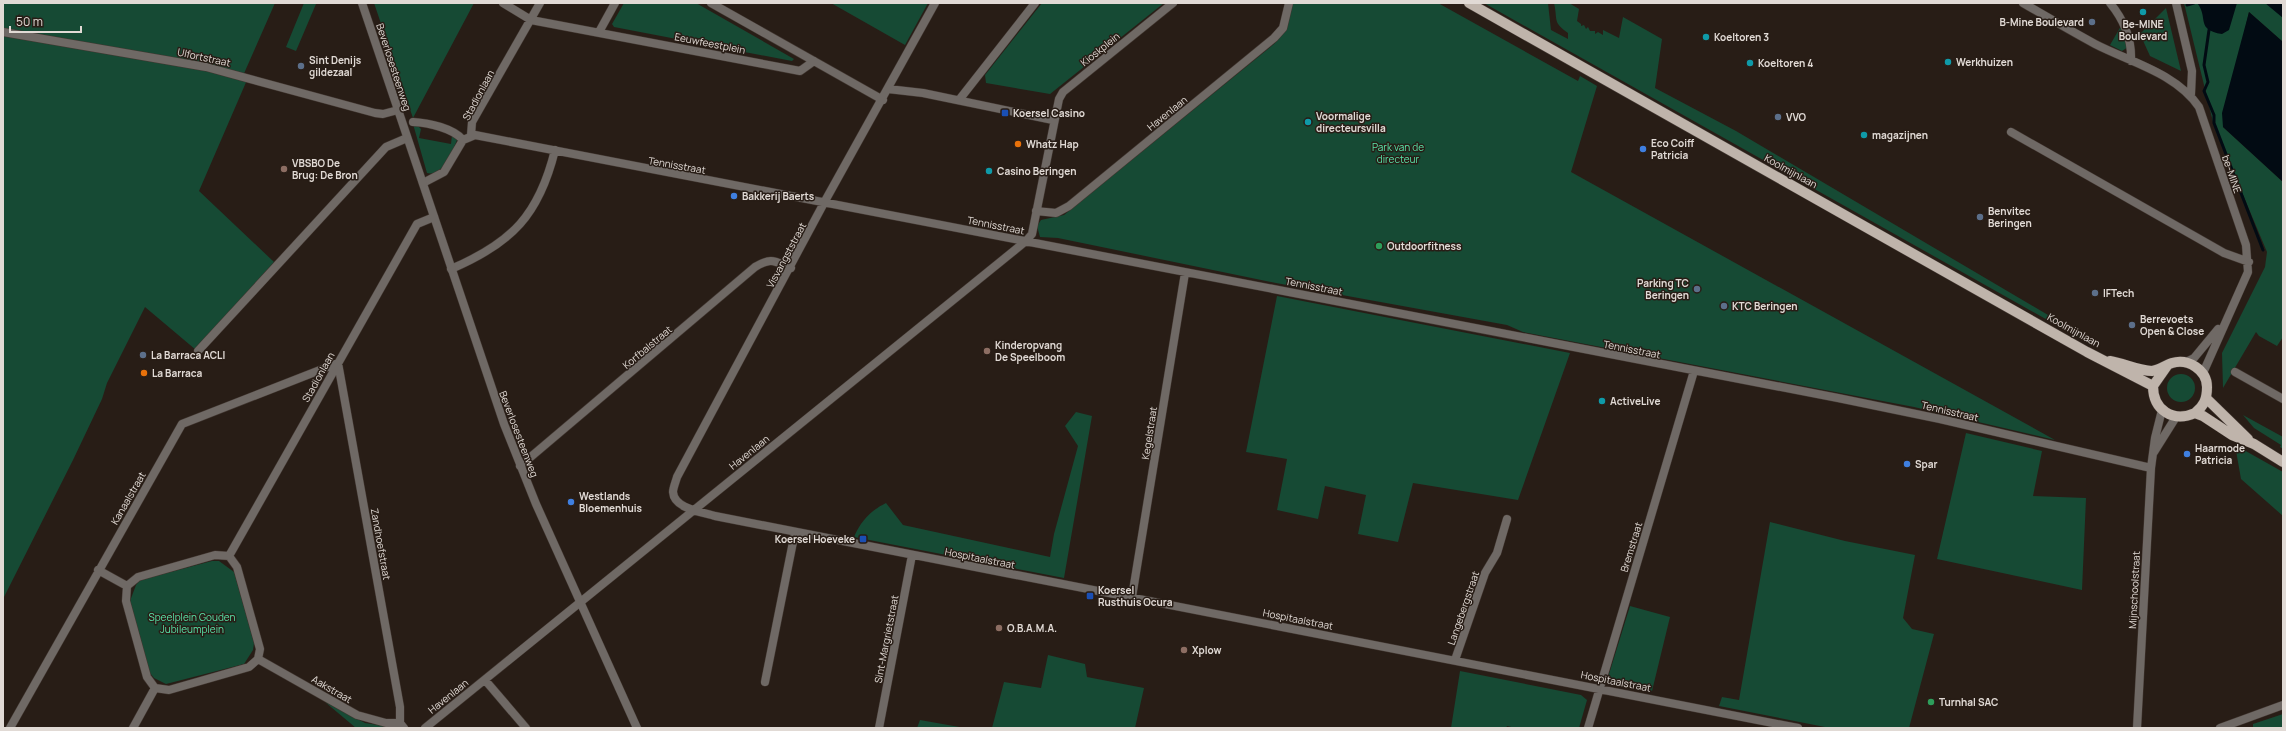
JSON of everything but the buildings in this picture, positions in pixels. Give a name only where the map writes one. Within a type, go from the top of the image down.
[{"type":"main road","name":"Koolmijnlaan","points":[[1469,3],[2153,386]]},
{"type":"main road","name":"Koolmijnlaan","points":[[2103,359],[2152,371],[2186,362]]},
{"type":"main road","points":[[2186,362],[2193,365],[2203,373],[2207,385],[2207,399],[2195,413]]},
{"type":"main road","points":[[2167,366],[2153,386],[2155,399],[2162,410],[2176,417],[2195,413],[2203,416],[2232,435],[2254,444],[2283,462]]},
{"type":"main road","points":[[2207,399],[2254,444]]},
{"type":"street","name":"Beverlosesteenweg","points":[[362,3],[451,269],[520,466],[637,728]]},
{"type":"street","name":"Eeuwfeestplein","points":[[503,3],[531,20],[800,70],[814,61]]},
{"type":"street","name":"Stadionlaan","points":[[423,183],[444,172],[463,140],[471,135],[472,122],[540,3]]},
{"type":"street","points":[[599,32],[615,3]]},
{"type":"street","points":[[711,3],[883,100]]},
{"type":"street","name":"Visvangststraat","points":[[695,509],[682,506],[676,499],[673,492],[677,477],[791,268],[825,201],[883,100],[935,3]]},
{"type":"street","points":[[959,100],[1035,3]]},
{"type":"street","name":"Kioskplein","points":[[1026,241],[1032,234],[1053,120],[1063,92],[1173,3]]},
{"type":"street","name":"Havenlaan","points":[[1036,211],[1056,213],[1069,206],[1274,38],[1283,28],[1289,3]]},
{"type":"street","name":"be-MINE","points":[[2023,3],[2096,44],[2179,84],[2191,94],[2201,114],[2246,246],[2249,262]]},
{"type":"street","points":[[2110,3],[2120,17],[2132,45],[2132,61]]},
{"type":"street","name":"be-MINE","points":[[2176,3],[2192,71],[2191,94]]},
{"type":"street","name":"Ulfortstraat","points":[[3,32],[206,67],[375,114],[383,114],[398,110]]},
{"type":"street","points":[[888,89],[923,93],[1053,120]]},
{"type":"street","points":[[413,122],[458,133],[463,140]]},
{"type":"street","points":[[2011,132],[2224,253],[2249,262]]},
{"type":"street","name":"Tennisstraat","points":[[471,135],[555,150],[646,169],[825,201],[1185,273],[1940,419],[2151,468]]},
{"type":"street","points":[[198,350],[386,147],[407,138]]},
{"type":"street","points":[[451,269],[479,257],[497,245],[526,217],[538,200],[548,178],[555,150]]},
{"type":"street","name":"Stadionlaan","points":[[229,556],[417,224],[434,217]]},
{"type":"street","name":"Havenlaan","points":[[425,728],[1026,241]]},
{"type":"street","name":"Korfbalstraat","points":[[520,466],[540,452],[756,267],[767,260],[773,260],[791,268]]},
{"type":"street","name":"Koolmijnlaan","points":[[2203,373],[2224,322],[2245,281],[2249,262]]},
{"type":"street","name":"Kegelstraat","points":[[1132,597],[1185,273]]},
{"type":"street","name":"Koolmijnlaan","points":[[2186,362],[2194,358],[2224,322]]},
{"type":"street","name":"Kanaalstraat","points":[[10,728],[98,570],[182,424],[338,364]]},
{"type":"street","name":"Zandhoefstraat","points":[[338,364],[400,707],[402,726]]},
{"type":"street","name":"Bremstraat","points":[[1588,728],[1694,371]]},
{"type":"street","points":[[2236,372],[2283,399]]},
{"type":"street","name":"Mijnschoolstraat","points":[[2137,728],[2151,468],[2155,438],[2162,410]]},
{"type":"street","name":"Mijnschoolstraat","points":[[2153,452],[2176,417]]},
{"type":"street","name":"Hospitaalstraat","points":[[695,509],[715,516],[794,532],[1600,688],[1798,728]]},
{"type":"street","name":"Langebergstraat","points":[[1455,660],[1485,573],[1497,553],[1507,518]]},
{"type":"street","points":[[765,682],[794,532]]},
{"type":"street","name":"Sint-Margrietstraat","points":[[879,728],[912,554]]},
{"type":"street","points":[[215,555],[229,556],[237,566],[260,649],[258,659],[249,667],[176,688],[168,690],[155,688],[147,677],[126,601],[127,586],[138,577],[215,555]]},
{"type":"street","points":[[98,570],[127,586]]},
{"type":"street","name":"Aakstraat","points":[[258,659],[357,716],[402,726]]},
{"type":"street","points":[[485,680],[526,728]]},
{"type":"street","points":[[133,728],[155,688]]},
{"type":"street","points":[[2220,728],[2283,705]]},
{"type":"green space","points":[[3,3],[275,3],[242,78],[247,80],[199,191],[274,262],[196,350],[145,307],[107,383],[102,399],[73,460],[3,599]]},
{"type":"green space","points":[[304,3],[316,4],[296,51],[286,47]]},
{"type":"green space","points":[[374,3],[474,3],[413,118]]},
{"type":"green space","points":[[624,3],[696,3],[794,59],[792,61],[614,27],[612,24]]},
{"type":"green space","points":[[831,3],[928,3],[905,45]]},
{"type":"green space","points":[[1042,3],[1164,3],[1050,94],[986,83],[985,75]]},
{"type":"green space","name":"Park van de directeur","points":[[1293,3],[1438,3],[1578,81],[1580,76],[1597,86],[1571,172],[2055,440],[1914,407],[1523,332],[1507,325],[1276,283],[1058,238],[1040,237],[1037,226],[1041,220],[1064,215],[1274,44],[1286,29]]},
{"type":"green space","points":[[1484,3],[1548,3],[1551,30],[1568,39],[1568,33],[1556,20],[1554,3],[1569,3],[1579,9],[1577,21],[1581,24],[1581,26],[1584,25],[1586,29],[1588,27],[1590,31],[1595,31],[1595,34],[1598,32],[1603,35],[1603,30],[1619,38],[1623,17],[1662,39],[1655,88],[1736,131],[2092,341],[2090,344]]},
{"type":"green space","points":[[2184,3],[2283,3],[2283,42],[2249,12],[2223,127],[2283,182],[2283,337],[2277,346],[2259,336],[2256,332],[2223,388],[2222,353],[2265,267],[2267,252],[2214,126]]},
{"type":"green space","points":[[2166,8],[2181,71],[2150,56],[2140,34]]},
{"type":"green space","points":[[2121,26],[2128,47],[2122,51],[2110,45]]},
{"type":"green space","points":[[413,124],[416,124],[421,129],[419,138],[451,144],[452,135],[457,140],[446,162],[438,171],[427,173]]},
{"type":"green space","points":[[1277,296],[1570,353],[1518,500],[1413,483],[1398,542],[1358,534],[1366,495],[1325,486],[1318,519],[1277,510],[1287,459],[1246,452]]},
{"type":"green space","points":[[2181,374],[2187,375],[2191,378],[2194,382],[2194,394],[2191,398],[2187,401],[2181,402],[2175,401],[2171,398],[2168,394],[2167,388],[2168,382],[2171,378],[2175,375]]},
{"type":"green space","points":[[1076,412],[1092,416],[1064,578],[854,537],[867,517],[875,509],[886,503],[903,525],[1050,557],[1054,534],[1078,446],[1065,426]]},
{"type":"green space","points":[[2243,415],[2283,437],[2283,449],[2280,447],[2281,445],[2254,428]]},
{"type":"green space","points":[[1966,433],[2042,451],[2033,496],[2086,498],[2082,590],[1937,559]]},
{"type":"green space","points":[[2235,445],[2283,472],[2283,516],[2241,479]]},
{"type":"green space","points":[[1770,522],[1845,541],[1915,555],[1903,618],[1912,629],[1934,634],[1909,728],[1830,728],[1719,706],[1722,697],[1739,700]]},
{"type":"green space","name":"Speelplein Gouden Jubileumplein","points":[[212,561],[219,561],[234,572],[254,643],[253,650],[244,664],[166,684],[154,678],[150,673],[130,601],[136,585],[140,580]]},
{"type":"green space","points":[[1630,606],[1670,617],[1652,691],[1612,682],[1609,674]]},
{"type":"green space","points":[[1048,655],[1085,664],[1087,677],[1144,688],[1135,728],[992,728],[1004,682],[1041,688]]},
{"type":"green space","points":[[1460,671],[1581,695],[1587,700],[1579,728],[1516,728],[1507,726],[1506,728],[1451,728]]},
{"type":"green space","points":[[325,702],[365,723],[397,728],[356,728]]},
{"type":"green space","points":[[2283,714],[2283,728],[2253,728],[2253,724]]},
{"type":"green space","points":[[920,720],[965,728],[917,728]]},
{"type":"shaded area","points":[[2197,3],[2237,3],[2229,30],[2222,34],[2208,29],[2205,26],[2202,13]]},
{"type":"shaded area","points":[[2265,3],[2283,3],[2283,18]]},
{"type":"shaded area","points":[[2249,12],[2283,42],[2283,182],[2223,127],[2222,113]]},
{"type":"waterway","points":[[2187,5],[2194,3]]},
{"type":"waterway","points":[[2209,30],[2204,65],[2208,82],[2204,91],[2214,115],[2214,123],[2263,250]]},
{"type":"place","name":"Be-MINE Boulevard","points":[[2143,12]]},
{"type":"place","name":"B-Mine Boulevard","points":[[2092,22]]},
{"type":"place","name":"Koeltoren 3","points":[[1706,37]]},
{"type":"place","name":"Werkhuizen","points":[[1948,62]]},
{"type":"place","name":"Koeltoren 4","points":[[1750,63]]},
{"type":"place","name":"Sint Denijs gildezaal","points":[[301,66]]},
{"type":"place","name":"Koersel Casino","points":[[1005,113]]},
{"type":"place","name":"VVO","points":[[1778,117]]},
{"type":"place","name":"Voormalige directeursvilla","points":[[1308,122]]},
{"type":"place","name":"magazijnen","points":[[1864,135]]},
{"type":"place","name":"Whatz Hap","points":[[1018,144]]},
{"type":"place","name":"Eco Coiff Patricia","points":[[1643,149]]},
{"type":"place","name":"VBSBO De Brug: De Bron","points":[[284,169]]},
{"type":"place","name":"Casino Beringen","points":[[989,171]]},
{"type":"place","name":"Bakkerij Baerts","points":[[734,196]]},
{"type":"place","name":"Benvitec Beringen","points":[[1980,217]]},
{"type":"place","name":"Outdoorfitness","points":[[1379,246]]},
{"type":"place","name":"Parking TC Beringen","points":[[1697,289]]},
{"type":"place","name":"IFTech","points":[[2095,293]]},
{"type":"place","name":"KTC Beringen","points":[[1724,306]]},
{"type":"place","name":"Berrevoets Open & Close","points":[[2132,325]]},
{"type":"place","name":"Kinderopvang De Speelboom","points":[[987,351]]},
{"type":"place","name":"La Barraca ACLI","points":[[143,355]]},
{"type":"place","name":"La Barraca","points":[[144,373]]},
{"type":"place","name":"ActiveLive","points":[[1602,401]]},
{"type":"place","name":"Haarmode Patricia","points":[[2187,454]]},
{"type":"place","name":"Spar","points":[[1907,464]]},
{"type":"place","name":"Westlands Bloemenhuis","points":[[571,502]]},
{"type":"place","name":"Koersel Hoeveke","points":[[863,539]]},
{"type":"place","name":"Koersel Rusthuis Ocura","points":[[1090,596]]},
{"type":"place","name":"O.B.A.M.A.","points":[[999,628]]},
{"type":"place","name":"Xplow","points":[[1184,650]]},
{"type":"place","name":"Turnhal SAC","points":[[1931,702]]}]
